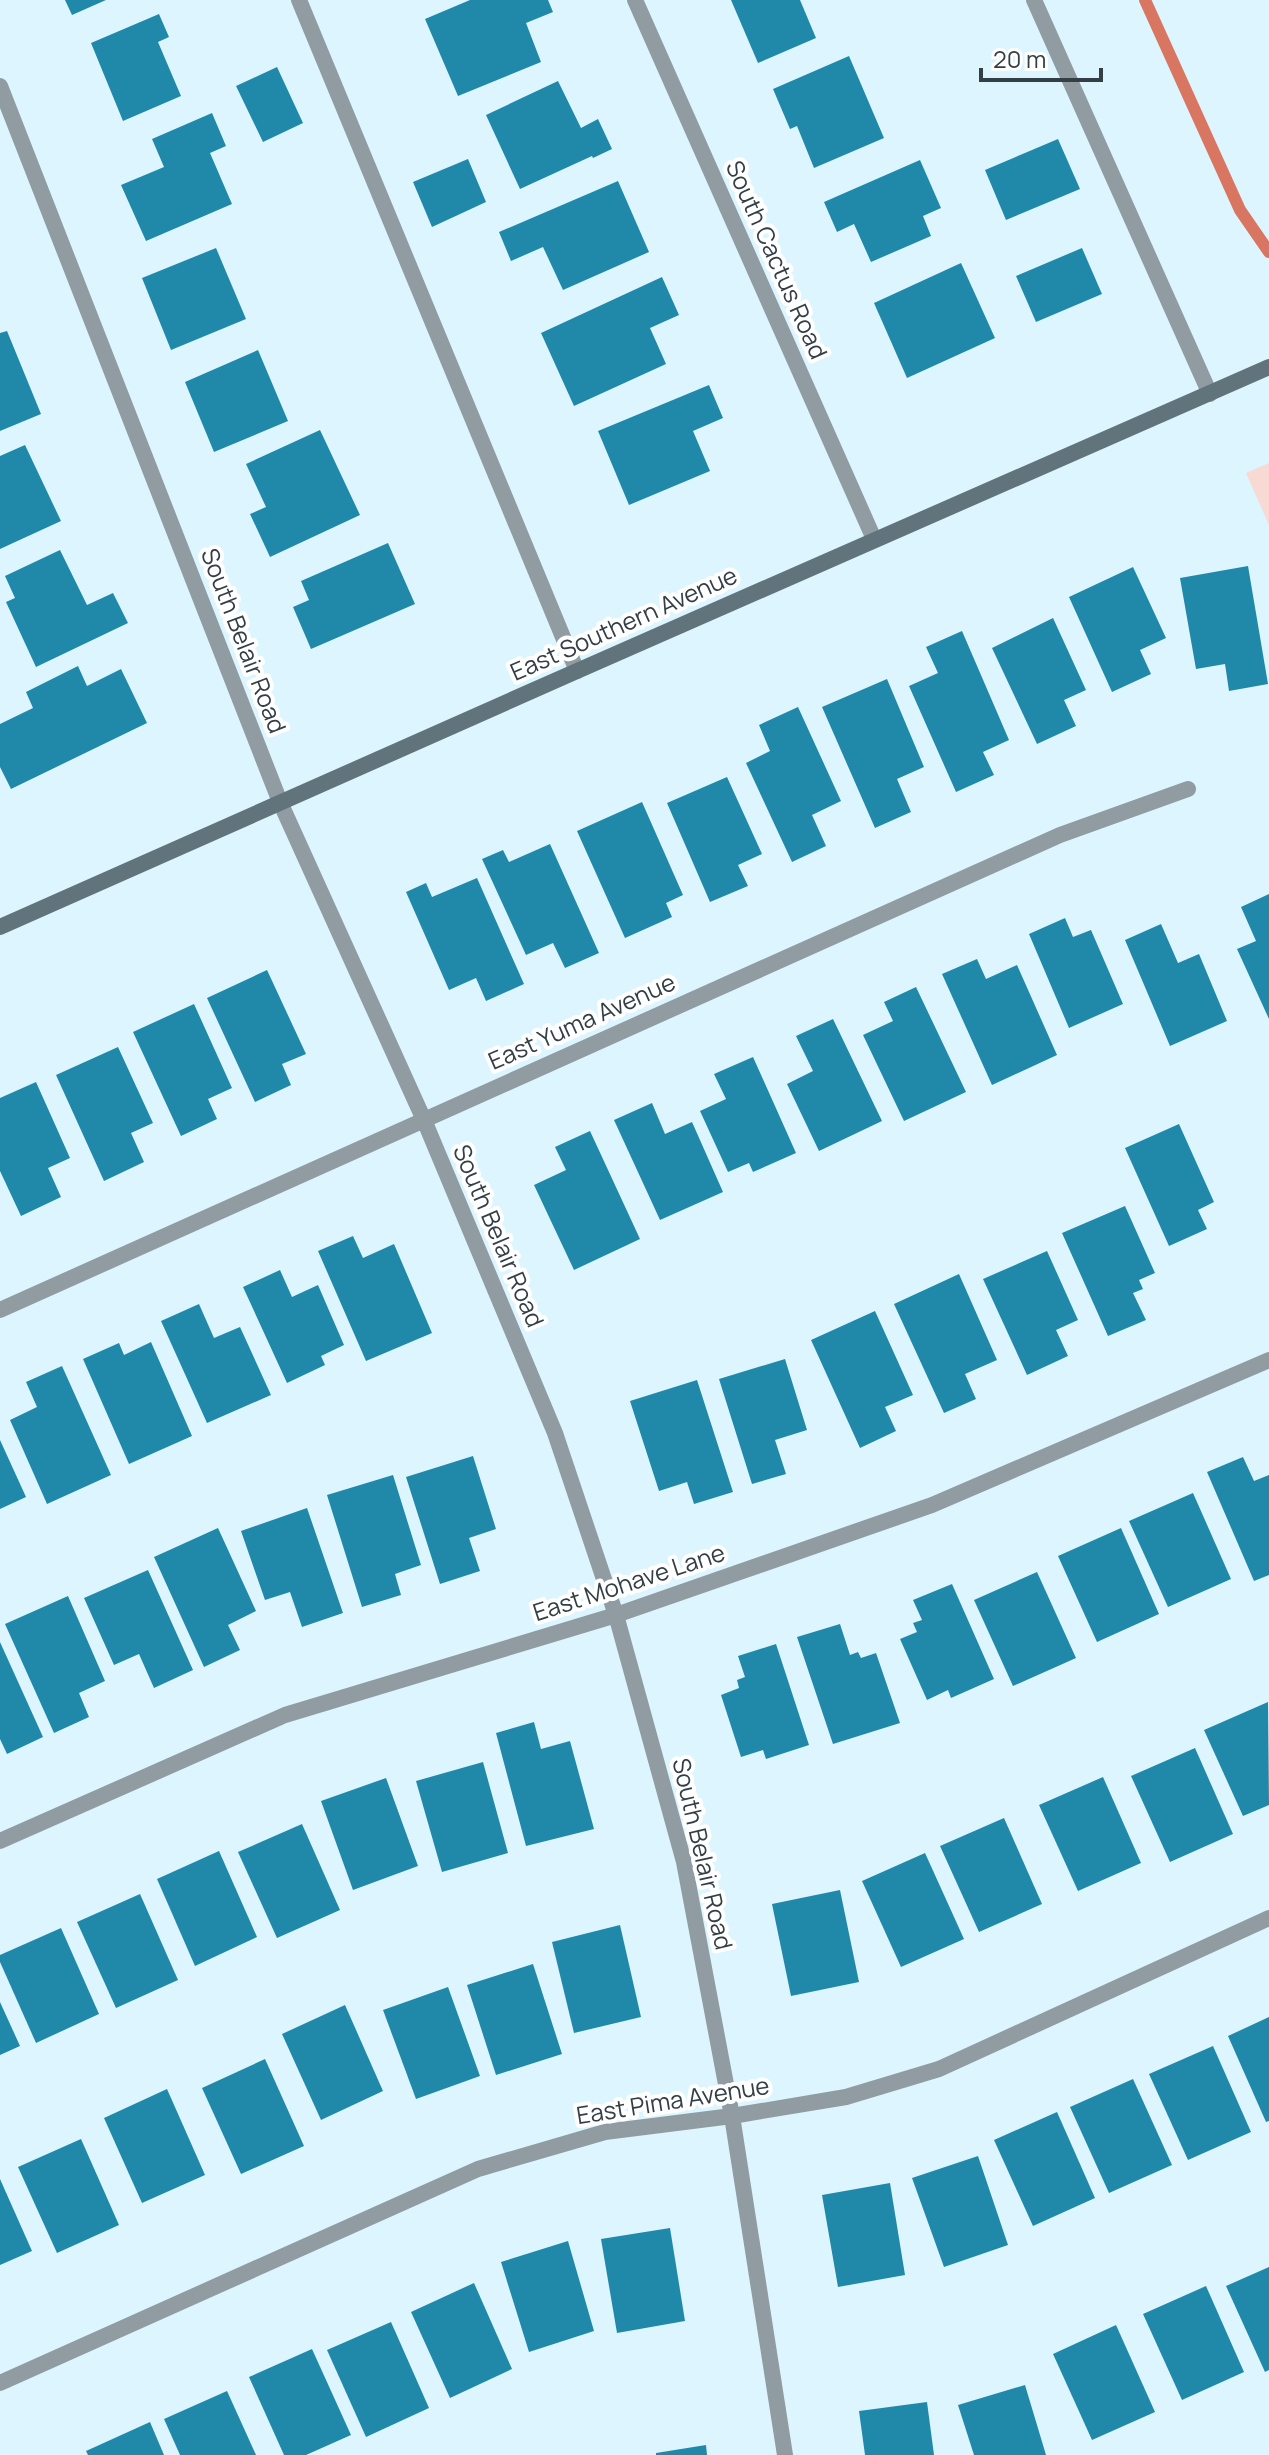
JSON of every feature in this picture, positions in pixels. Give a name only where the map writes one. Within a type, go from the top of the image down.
[{"type":"main road","name":"East Southern Avenue","points":[[0,927],[1269,367]]},
{"type":"street","points":[[299,0],[577,671]]},
{"type":"street","name":"South Cactus Road","points":[[635,0],[874,539]]},
{"type":"street","points":[[1034,0],[1210,394]]},
{"type":"street","name":"South Belair Road","points":[[0,86],[280,802],[424,1120],[555,1433],[616,1615],[684,1862],[732,2116],[785,2455]]},
{"type":"street","name":"East Yuma Avenue","points":[[0,1310],[1060,835],[1188,789]]},
{"type":"street","name":"East Mohave Lane","points":[[0,1841],[285,1715],[616,1615],[932,1505],[1269,1360]]},
{"type":"street","name":"East Pima Avenue","points":[[0,2383],[478,2169],[605,2132],[732,2116],[846,2097],[939,2069],[1269,1918]]},
{"type":"shaded area","points":[[1269,463],[1269,525],[1246,473]]},
{"type":"building","points":[[65,0],[106,0],[72,15]]},
{"type":"building","points":[[470,0],[548,0],[553,12],[526,23],[541,62],[458,96],[425,19]]},
{"type":"building","points":[[731,0],[800,0],[816,38],[758,63]]},
{"type":"building","points":[[159,14],[169,37],[158,42],[181,96],[123,121],[91,43]]},
{"type":"building","points":[[849,56],[884,138],[814,168],[797,126],[790,129],[773,89]]},
{"type":"building","points":[[277,67],[303,123],[263,142],[236,86]]},
{"type":"building","points":[[558,81],[581,128],[598,119],[612,149],[520,189],[486,115]]},
{"type":"building","points":[[212,113],[226,146],[210,153],[232,204],[146,241],[121,185],[164,167],[152,139]]},
{"type":"building","points":[[1058,139],[1080,189],[1006,220],[985,170]]},
{"type":"building","points":[[468,159],[486,202],[432,227],[413,182]]},
{"type":"building","points":[[920,160],[941,208],[923,216],[931,236],[871,262],[854,224],[837,232],[824,202]]},
{"type":"building","points":[[618,181],[649,252],[563,290],[543,247],[511,261],[499,232]]},
{"type":"building","points":[[216,248],[246,319],[171,350],[142,278]]},
{"type":"building","points":[[1082,248],[1102,294],[1036,322],[1016,276]]},
{"type":"building","points":[[961,263],[995,338],[907,378],[874,303]]},
{"type":"building","points":[[662,277],[679,315],[650,328],[666,364],[574,406],[541,333]]},
{"type":"building","points":[[7,331],[41,414],[0,431],[0,333]]},
{"type":"building","points":[[258,350],[288,421],[214,452],[185,382]]},
{"type":"building","points":[[709,385],[723,418],[693,431],[710,471],[629,505],[598,431]]},
{"type":"building","points":[[320,430],[360,515],[270,557],[250,514],[266,507],[246,464]]},
{"type":"building","points":[[25,445],[61,521],[0,549],[0,456]]},
{"type":"building","points":[[388,543],[415,604],[311,649],[293,607],[309,600],[301,581]]},
{"type":"building","points":[[60,550],[87,605],[113,593],[128,623],[36,667],[6,602],[15,598],[5,576]]},
{"type":"building","points":[[1248,566],[1268,684],[1229,691],[1225,664],[1196,669],[1180,578]]},
{"type":"building","points":[[1133,567],[1166,638],[1140,650],[1151,674],[1112,692],[1069,597]]},
{"type":"building","points":[[1053,618],[1086,690],[1064,700],[1076,726],[1037,744],[992,648]]},
{"type":"building","points":[[962,631],[1009,740],[983,752],[994,775],[956,792],[909,686],[938,673],[926,647]]},
{"type":"building","points":[[78,666],[87,686],[121,669],[147,723],[11,789],[0,767],[0,724],[33,708],[26,692]]},
{"type":"building","points":[[887,679],[924,767],[897,779],[911,812],[875,828],[822,707]]},
{"type":"building","points":[[798,707],[841,801],[812,815],[826,846],[792,862],[746,763],[770,751],[759,725]]},
{"type":"building","points":[[727,777],[762,854],[738,865],[748,886],[710,902],[667,803]]},
{"type":"building","points":[[642,802],[683,895],[666,903],[672,917],[625,938],[577,831]]},
{"type":"building","points":[[550,844],[599,953],[565,968],[553,943],[526,955],[482,859],[503,850],[509,862]]},
{"type":"building","points":[[477,878],[524,984],[486,1001],[476,978],[449,990],[406,892],[426,883],[432,897]]},
{"type":"building","points":[[1269,894],[1269,1019],[1237,949],[1256,941],[1241,907]]},
{"type":"building","points":[[1065,918],[1073,937],[1091,930],[1123,1004],[1069,1028],[1029,934]]},
{"type":"building","points":[[1161,924],[1178,963],[1199,954],[1227,1021],[1170,1046],[1125,940]]},
{"type":"building","points":[[977,959],[986,979],[1017,965],[1057,1055],[992,1085],[942,974]]},
{"type":"building","points":[[267,970],[306,1054],[282,1064],[291,1085],[255,1102],[207,998]]},
{"type":"building","points":[[916,987],[966,1092],[904,1121],[863,1035],[893,1021],[884,1002]]},
{"type":"building","points":[[194,1004],[232,1088],[208,1099],[217,1119],[181,1136],[133,1032]]},
{"type":"building","points":[[833,1019],[882,1121],[819,1151],[787,1084],[813,1071],[796,1036]]},
{"type":"building","points":[[118,1047],[153,1123],[131,1133],[144,1162],[104,1181],[56,1075]]},
{"type":"building","points":[[753,1057],[796,1153],[753,1172],[749,1163],[728,1172],[700,1111],[726,1099],[714,1074]]},
{"type":"building","points":[[36,1082],[70,1158],[48,1168],[61,1197],[21,1216],[0,1171],[0,1098]]},
{"type":"building","points":[[652,1103],[665,1134],[692,1122],[723,1192],[660,1220],[614,1120]]},
{"type":"building","points":[[1179,1124],[1214,1202],[1198,1210],[1207,1229],[1169,1246],[1125,1148]]},
{"type":"building","points":[[590,1131],[640,1239],[574,1270],[534,1185],[566,1170],[555,1147]]},
{"type":"building","points":[[1125,1206],[1155,1273],[1139,1280],[1143,1289],[1133,1293],[1146,1320],[1108,1336],[1062,1233]]},
{"type":"building","points":[[353,1236],[363,1258],[394,1244],[432,1333],[366,1361],[318,1251]]},
{"type":"building","points":[[1047,1251],[1078,1320],[1056,1330],[1068,1356],[1027,1375],[983,1279]]},
{"type":"building","points":[[280,1270],[292,1297],[318,1285],[344,1345],[321,1356],[325,1365],[287,1383],[243,1287]]},
{"type":"building","points":[[959,1274],[997,1360],[965,1374],[976,1399],[944,1413],[894,1304]]},
{"type":"building","points":[[199,1304],[214,1338],[240,1327],[271,1395],[207,1423],[161,1321]]},
{"type":"building","points":[[875,1311],[913,1395],[885,1407],[896,1431],[860,1448],[811,1340]]},
{"type":"building","points":[[151,1342],[192,1436],[129,1464],[83,1359],[119,1343],[124,1355]]},
{"type":"building","points":[[785,1359],[807,1430],[775,1440],[786,1474],[752,1484],[719,1379]]},
{"type":"building","points":[[62,1366],[111,1475],[47,1504],[10,1420],[37,1407],[26,1382]]},
{"type":"building","points":[[697,1380],[733,1492],[694,1504],[687,1482],[659,1491],[630,1401]]},
{"type":"building","points":[[0,1440],[26,1497],[0,1509]]},
{"type":"building","points":[[473,1456],[496,1529],[469,1538],[480,1571],[440,1584],[406,1477]]},
{"type":"building","points":[[1243,1457],[1254,1481],[1269,1475],[1269,1575],[1254,1581],[1207,1472]]},
{"type":"building","points":[[393,1475],[421,1565],[395,1574],[401,1595],[362,1607],[327,1495]]},
{"type":"building","points":[[1193,1493],[1231,1579],[1168,1607],[1129,1521]]},
{"type":"building","points":[[307,1508],[343,1613],[302,1627],[290,1592],[265,1600],[241,1531]]},
{"type":"building","points":[[218,1528],[256,1611],[228,1625],[240,1650],[204,1667],[154,1557]]},
{"type":"building","points":[[1121,1528],[1159,1614],[1097,1642],[1058,1556]]},
{"type":"building","points":[[148,1570],[193,1670],[154,1688],[139,1654],[114,1665],[84,1598]]},
{"type":"building","points":[[1037,1572],[1076,1658],[1013,1686],[974,1600]]},
{"type":"building","points":[[952,1584],[994,1679],[951,1698],[948,1690],[927,1700],[900,1639],[917,1632],[913,1623],[922,1620],[913,1600]]},
{"type":"building","points":[[68,1596],[105,1681],[79,1693],[89,1717],[54,1733],[5,1624]]},
{"type":"building","points":[[840,1624],[850,1655],[858,1652],[861,1658],[876,1653],[900,1723],[833,1744],[797,1637]]},
{"type":"building","points":[[0,1642],[43,1737],[7,1754],[0,1739]]},
{"type":"building","points":[[776,1644],[809,1745],[766,1759],[763,1750],[741,1757],[721,1695],[739,1688],[737,1680],[745,1677],[738,1656]]},
{"type":"building","points":[[1268,1702],[1269,1805],[1243,1816],[1204,1730]]},
{"type":"building","points":[[534,1722],[541,1749],[570,1741],[594,1829],[526,1846],[496,1733]]},
{"type":"building","points":[[1195,1748],[1233,1834],[1170,1862],[1131,1776]]},
{"type":"building","points":[[483,1762],[508,1853],[442,1872],[416,1781]]},
{"type":"building","points":[[1103,1777],[1141,1863],[1078,1891],[1039,1805]]},
{"type":"building","points":[[386,1778],[418,1866],[353,1890],[321,1801]]},
{"type":"building","points":[[1004,1818],[1042,1904],[979,1932],[940,1846]]},
{"type":"building","points":[[302,1824],[340,1910],[277,1938],[238,1852]]},
{"type":"building","points":[[219,1851],[257,1937],[195,1966],[157,1879]]},
{"type":"building","points":[[925,1853],[964,1939],[901,1967],[862,1881]]},
{"type":"building","points":[[840,1890],[859,1982],[791,1996],[772,1904]]},
{"type":"building","points":[[140,1894],[178,1980],[116,2008],[77,1922]]},
{"type":"building","points":[[620,1925],[641,2017],[574,2033],[552,1942]]},
{"type":"building","points":[[61,1928],[99,2014],[36,2043],[0,1962],[0,1955]]},
{"type":"building","points":[[533,1964],[562,2054],[496,2075],[467,1985]]},
{"type":"building","points":[[448,1987],[480,2076],[416,2099],[383,2010]]},
{"type":"building","points":[[0,2002],[20,2046],[0,2055]]},
{"type":"building","points":[[345,2005],[383,2091],[321,2120],[282,2034]]},
{"type":"building","points":[[1269,2017],[1269,2121],[1266,2122],[1228,2036]]},
{"type":"building","points":[[1213,2046],[1251,2132],[1188,2160],[1149,2074]]},
{"type":"building","points":[[265,2059],[304,2146],[241,2174],[202,2088]]},
{"type":"building","points":[[1133,2079],[1172,2165],[1109,2193],[1070,2107]]},
{"type":"building","points":[[167,2089],[205,2175],[142,2203],[104,2118]]},
{"type":"building","points":[[1057,2112],[1095,2198],[1033,2226],[994,2140]]},
{"type":"building","points":[[81,2139],[119,2225],[57,2253],[18,2167]]},
{"type":"building","points":[[978,2156],[1008,2245],[944,2267],[912,2178]]},
{"type":"building","points":[[0,2179],[32,2251],[0,2265]]},
{"type":"building","points":[[890,2183],[905,2275],[838,2287],[822,2195]]},
{"type":"building","points":[[670,2228],[685,2321],[617,2333],[601,2239]]},
{"type":"building","points":[[568,2241],[594,2331],[529,2352],[501,2262]]},
{"type":"building","points":[[1269,2267],[1269,2370],[1265,2372],[1226,2286]]},
{"type":"building","points":[[474,2283],[512,2369],[450,2398],[411,2312]]},
{"type":"building","points":[[1206,2286],[1244,2372],[1182,2400],[1143,2314]]},
{"type":"building","points":[[391,2322],[429,2408],[366,2437],[327,2350]]},
{"type":"building","points":[[1116,2325],[1155,2412],[1092,2440],[1053,2354]]},
{"type":"building","points":[[312,2349],[351,2435],[306,2455],[284,2455],[249,2377]]},
{"type":"building","points":[[1025,2385],[1046,2455],[974,2455],[958,2405]]},
{"type":"building","points":[[227,2391],[256,2455],[180,2455],[164,2419]]},
{"type":"building","points":[[927,2402],[934,2455],[865,2455],[859,2411]]},
{"type":"building","points":[[150,2422],[164,2455],[88,2455],[86,2451]]},
{"type":"building","points":[[706,2445],[707,2455],[656,2455],[656,2453]]},
{"type":"waterway","points":[[1145,0],[1240,210],[1269,252]]}]
